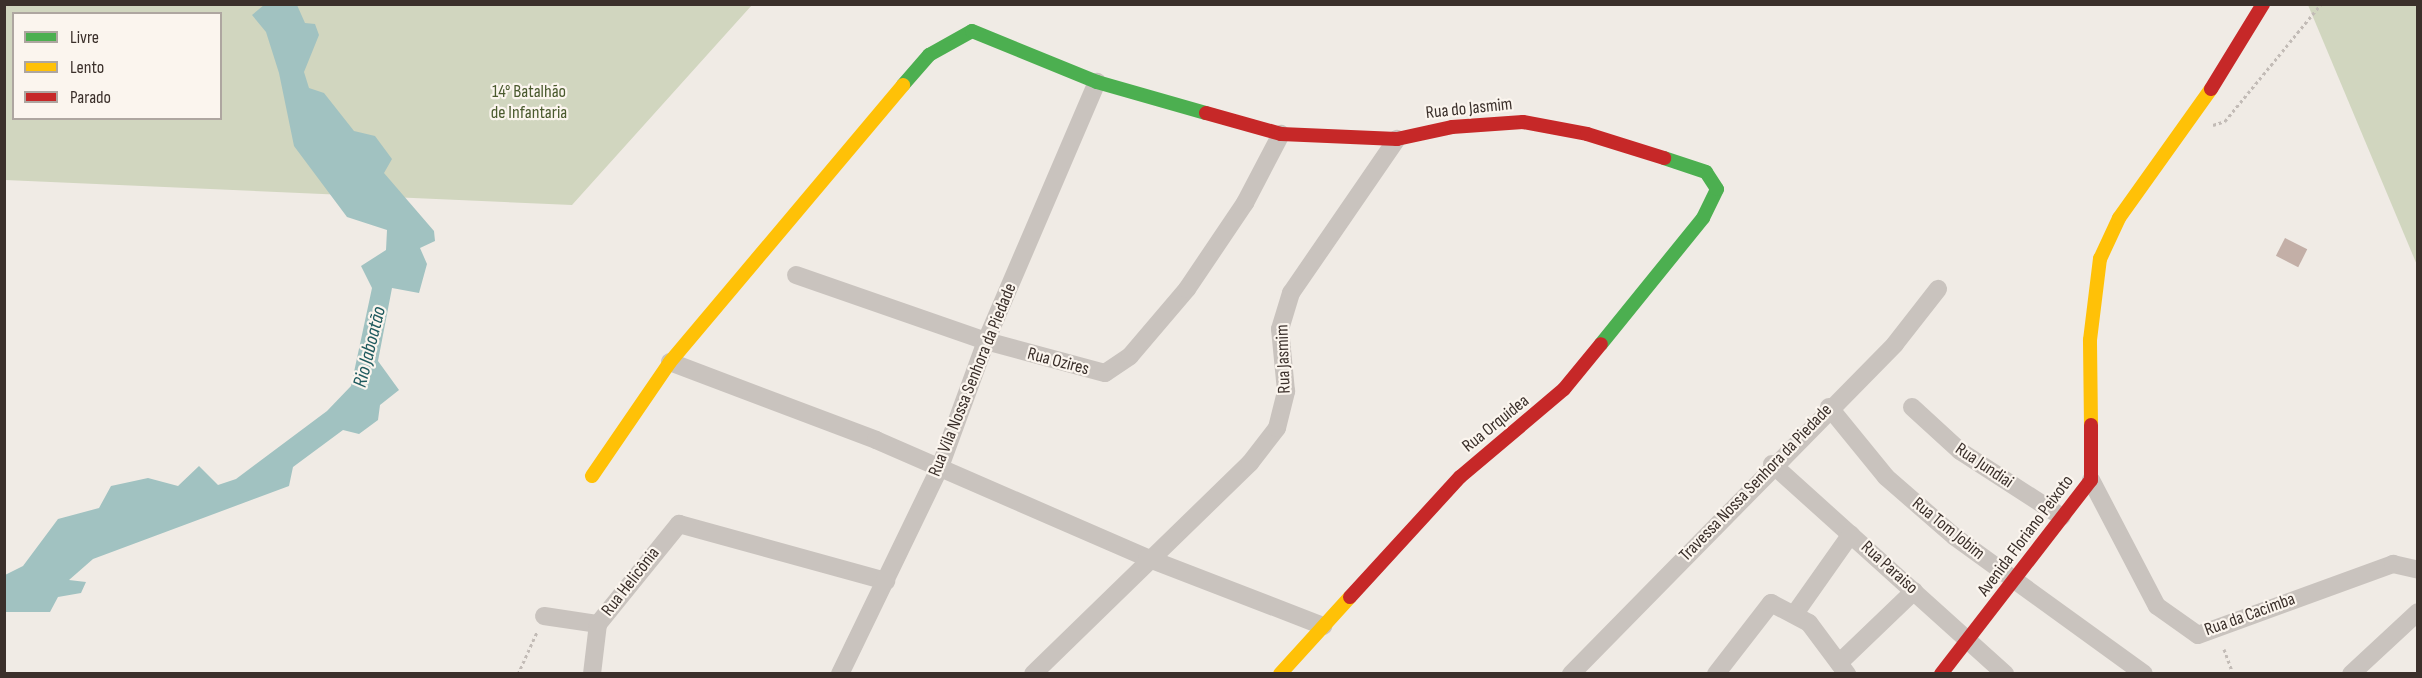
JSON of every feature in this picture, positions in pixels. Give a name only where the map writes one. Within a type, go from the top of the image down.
[{"type":"street","name":"Avenida Floriano Peixoto","points":[[1941,674],[2091,480],[2090,340],[2100,259],[2119,218],[2232,59],[2263,4]]},
{"type":"street","name":"Rua do Jasmim","points":[[670,362],[929,55],[972,32],[1097,82],[1281,134],[1397,139],[1494,122],[1555,126],[1696,167],[1717,189]]},
{"type":"street","name":"Rua Vila Nossa Senhora da Piedade","points":[[840,674],[940,467],[986,341],[1097,82]]},
{"type":"street","name":"Rua Ozires","points":[[796,275],[986,341],[1075,369],[1105,373],[1118,367],[1187,290],[1222,241],[1281,134]]},
{"type":"street","name":"Rua Jasmim","points":[[1033,674],[1148,558],[1250,463],[1277,428],[1286,391],[1280,329],[1291,293],[1397,139]]},
{"type":"street","name":"Rua Orquidea","points":[[1280,674],[1460,477],[1564,388],[1694,231],[1717,189]]},
{"type":"street","name":"Travessa Nossa Senhora da Piedade","points":[[1571,674],[1772,464],[1895,344],[1938,289]]},
{"type":"street","points":[[592,476],[670,362],[940,467],[1148,558],[1323,626]]},
{"type":"street","name":"Rua Tom Jobim","points":[[1829,407],[1886,477],[2015,581],[2144,674]]},
{"type":"street","name":"Rua Jundiai","points":[[1912,407],[1960,451],[2062,517]]},
{"type":"street","name":"Rua Paraiso","points":[[1772,464],[1914,591],[1967,643],[2005,674]]},
{"type":"street","name":"Rua da Cacimba","points":[[2091,480],[2157,606],[2198,634],[2393,564],[2418,570]]},
{"type":"street","name":"Rua Helicônia","points":[[592,674],[598,624],[672,528],[705,527],[886,581]]},
{"type":"street","points":[[1796,612],[1851,534]]},
{"type":"street","points":[[1716,674],[1771,603],[1796,612],[1843,668],[1914,591]]},
{"type":"street","points":[[2351,674],[2418,612]]},
{"type":"street","points":[[544,616],[598,624]]},
{"type":"path","points":[[2206,127],[2225,121],[2321,4]]},
{"type":"path","points":[[518,674],[544,616]]},
{"type":"path","points":[[2224,649],[2233,674]]},
{"type":"green space","name":"14° Batalhão de Infantaria","points":[[5,5],[752,5],[572,205],[5,180]]},
{"type":"green space","points":[[2308,5],[2417,5],[2417,265]]},
{"type":"water","name":"Rio Jaboatão","points":[[264,5],[297,5],[305,23],[315,24],[319,35],[304,72],[309,88],[324,93],[354,131],[375,136],[392,159],[384,173],[434,231],[435,241],[420,248],[427,264],[419,293],[392,288],[378,361],[399,390],[380,405],[378,420],[359,434],[343,430],[293,467],[289,486],[93,559],[69,580],[86,582],[81,593],[58,597],[50,612],[5,612],[5,575],[23,566],[58,519],[99,508],[111,486],[148,478],[178,486],[199,466],[218,485],[236,479],[327,411],[351,386],[372,288],[361,266],[386,250],[387,230],[347,217],[294,146],[279,73],[266,32],[252,15]]},
{"type":"building","points":[[2285,238],[2307,249],[2298,267],[2276,256]]},
{"type":"traffic: fast","points":[[903,85],[929,55],[972,31],[1097,82],[1206,113]]},
{"type":"traffic: fast","points":[[1601,344],[1703,218],[1717,189],[1706,172],[1664,158]]},
{"type":"traffic: slow","points":[[592,476],[670,362],[903,85]]},
{"type":"traffic: slow","points":[[2091,425],[2090,340],[2100,259],[2119,218],[2211,89]]},
{"type":"traffic: slow","points":[[1280,674],[1350,597]]},
{"type":"traffic: jam","points":[[2211,89],[2263,4]]},
{"type":"traffic: jam","points":[[1206,113],[1281,134],[1397,139],[1452,127],[1523,122],[1587,134],[1664,158]]},
{"type":"traffic: jam","points":[[1350,597],[1460,477],[1564,389],[1601,344]]},
{"type":"traffic: jam","points":[[1941,674],[2091,480],[2091,425]]}]
